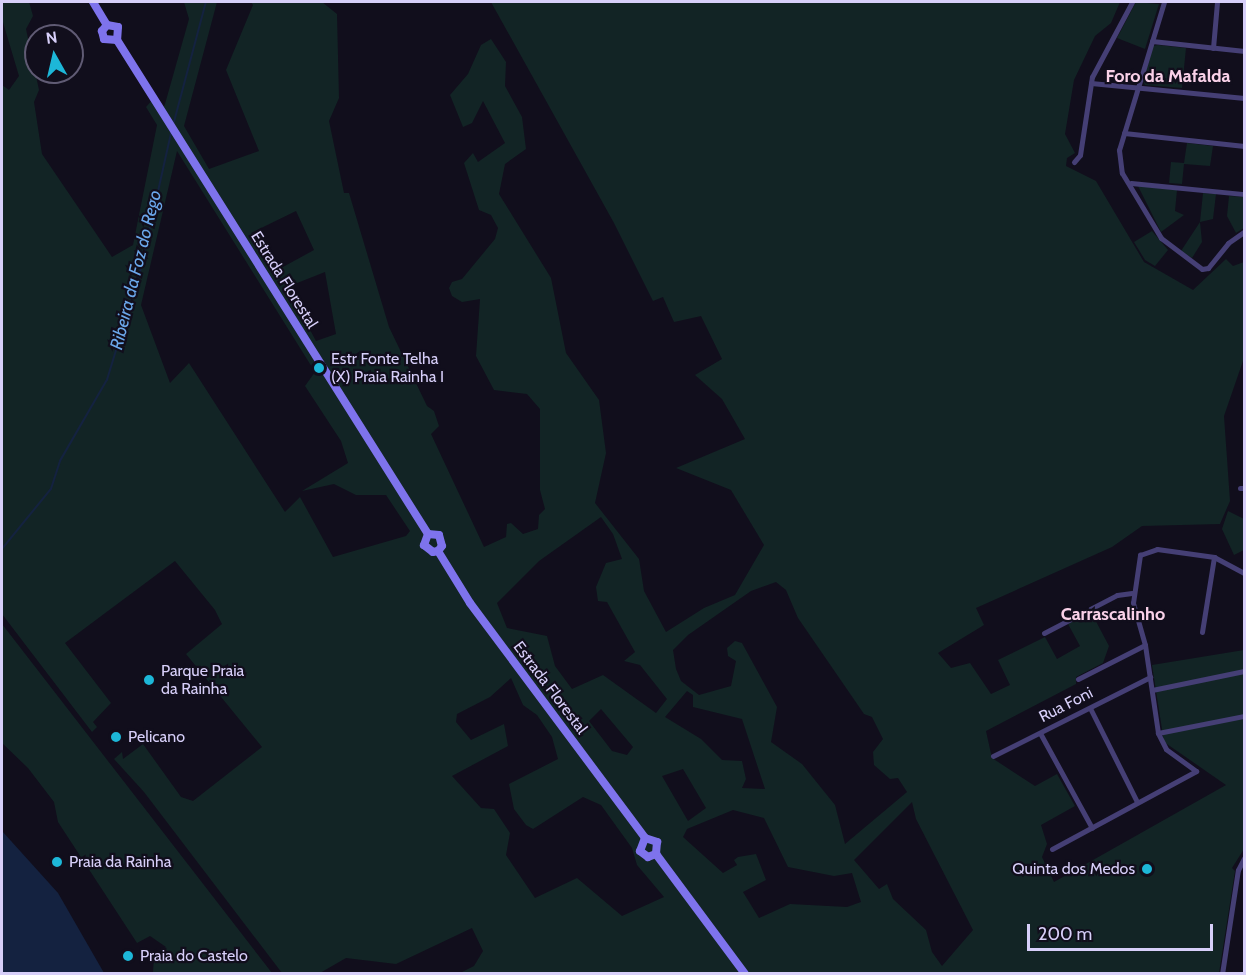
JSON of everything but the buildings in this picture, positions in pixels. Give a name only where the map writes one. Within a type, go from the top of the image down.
[{"type":"main road","points":[[93,2],[107,25],[118,27],[117,40],[104,39],[102,31],[107,25]]},
{"type":"main road","name":"Estrada Florestal","points":[[117,40],[428,534],[424,545],[427,550],[438,551],[470,603],[645,838]]},
{"type":"main road","points":[[656,854],[648,857],[640,851],[645,838],[657,842],[656,854],[745,974]]},
{"type":"street","points":[[1074,162],[1080,155],[1091,82],[1132,2]]},
{"type":"street","points":[[1164,2],[1124,134],[1119,159],[1122,173],[1131,183],[1161,238],[1202,269],[1208,268],[1228,243],[1245,232]]},
{"type":"street","points":[[1213,48],[1217,2]]},
{"type":"street","points":[[1152,41],[1245,51]]},
{"type":"street","points":[[1091,82],[1245,99]]},
{"type":"street","points":[[1124,134],[1245,146]]},
{"type":"street","points":[[1131,183],[1245,194]]},
{"type":"street","points":[[1053,849],[1196,771],[1166,749],[1158,733],[1145,645],[1132,593],[1137,561],[1144,552],[1157,549],[1214,557],[1243,572],[1245,563]]},
{"type":"street","points":[[1202,633],[1214,557]]},
{"type":"street","points":[[1044,633],[1117,595],[1132,593]]},
{"type":"street","points":[[1078,679],[1145,645]]},
{"type":"street","points":[[1152,690],[1245,671]]},
{"type":"street","name":"Rua Foni","points":[[993,756],[1150,677]]},
{"type":"street","points":[[1090,708],[1137,802]]},
{"type":"street","points":[[1158,733],[1245,716]]},
{"type":"street","points":[[1040,734],[1092,828]]},
{"type":"street","points":[[1222,974],[1238,870],[1245,858]]},
{"type":"shaded area","points":[[2,2],[29,2],[33,16],[29,24],[24,24],[24,84],[38,84],[39,90],[34,102],[42,154],[112,257],[133,245],[157,125],[146,107],[154,98],[162,110],[165,104],[189,19],[184,2],[217,2],[184,126],[209,169],[259,151],[226,70],[253,5],[251,2],[322,2],[337,14],[339,98],[329,121],[344,193],[349,193],[389,327],[427,406],[434,411],[439,426],[431,434],[484,547],[506,537],[507,524],[511,523],[523,534],[538,529],[539,515],[545,509],[540,490],[540,409],[527,394],[494,390],[476,356],[480,299],[462,302],[452,296],[449,288],[452,282],[462,279],[495,239],[498,228],[491,215],[479,210],[464,163],[473,153],[478,162],[505,143],[483,101],[472,123],[463,127],[450,95],[468,74],[481,45],[491,39],[506,62],[505,86],[522,117],[526,149],[505,164],[499,194],[551,278],[566,353],[599,400],[606,453],[595,503],[639,559],[644,591],[666,632],[704,608],[735,595],[764,545],[731,490],[676,468],[745,439],[722,399],[695,375],[722,359],[701,316],[674,322],[663,297],[653,301],[614,223],[491,2],[1120,2],[1111,23],[1095,36],[1074,80],[1065,134],[1075,153],[1067,158],[1066,166],[1096,181],[1144,262],[1193,290],[1226,259],[1233,266],[1244,262],[1244,358],[1224,416],[1230,501],[1220,524],[1142,526],[1112,547],[976,608],[984,625],[938,653],[951,668],[970,663],[991,694],[1010,685],[998,660],[1045,637],[1057,659],[1080,646],[1068,624],[1091,612],[1109,646],[1103,663],[1076,677],[1076,684],[986,731],[992,758],[1035,786],[1057,774],[1075,806],[1041,825],[1047,844],[1042,857],[1054,882],[1226,785],[1164,742],[1152,665],[1244,650],[1244,849],[1232,868],[1235,871],[1219,973],[460,973],[474,966],[483,951],[472,928],[396,964],[346,958],[320,973],[282,973],[144,792],[114,759],[122,752],[123,759],[143,744],[181,797],[193,801],[262,747],[186,654],[222,624],[215,610],[175,561],[65,643],[111,703],[93,722],[97,727],[92,732],[2,614],[2,85],[9,90],[19,76],[2,19]],"holes":[[[177,151],[315,372],[305,386],[341,441],[348,463],[302,491],[334,484],[356,495],[386,495],[410,531],[406,536],[333,557],[300,497],[285,512],[189,363],[170,383],[141,305]],[[296,211],[314,250],[272,273],[264,260],[265,253],[251,233]],[[325,272],[336,334],[316,341],[287,287]],[[601,517],[613,534],[622,559],[606,563],[596,587],[598,601],[607,602],[635,652],[624,661],[640,665],[667,699],[656,713],[603,675],[572,689],[555,666],[547,636],[507,628],[497,603],[539,561]],[[776,582],[786,590],[798,618],[864,714],[872,717],[883,739],[873,752],[874,765],[890,779],[898,778],[907,792],[845,844],[835,805],[802,764],[771,742],[777,707],[742,643],[735,641],[727,648],[728,656],[736,661],[731,686],[699,695],[681,681],[676,669],[673,650],[688,635],[751,591]],[[511,678],[523,705],[537,715],[552,737],[558,759],[509,784],[514,809],[526,825],[533,829],[583,797],[601,805],[632,848],[637,865],[664,897],[622,916],[577,878],[535,898],[506,855],[510,833],[494,809],[481,808],[452,776],[508,746],[504,724],[471,740],[456,722],[457,714],[490,697]],[[687,691],[693,695],[693,707],[742,719],[765,789],[742,788],[746,779],[742,761],[722,760],[701,739],[665,717]],[[601,709],[633,747],[627,755],[612,751],[589,721]],[[683,769],[706,808],[688,821],[662,776]],[[912,802],[916,819],[973,930],[942,966],[932,952],[926,930],[893,899],[887,884],[879,889],[854,860]],[[733,810],[764,818],[788,867],[834,876],[852,873],[861,902],[847,907],[790,904],[759,918],[743,892],[766,880],[756,854],[738,857],[734,860],[737,865],[723,873],[683,837],[687,829]]]},
{"type":"shaded area","points":[[1136,2],[1159,4],[1145,49],[1117,38]]},
{"type":"shaded area","points":[[1153,46],[1186,48],[1182,88],[1145,85],[1143,81]]},
{"type":"shaded area","points":[[1187,143],[1213,146],[1210,166],[1184,164],[1182,184],[1169,183],[1171,162],[1184,163]]},
{"type":"shaded area","points":[[1138,186],[1177,190],[1175,211],[1184,215],[1161,232]]},
{"type":"shaded area","points":[[1203,193],[1216,194],[1213,219],[1200,222]]},
{"type":"shaded area","points":[[1229,196],[1244,197],[1244,228],[1236,233],[1227,216]]},
{"type":"shaded area","points":[[1200,222],[1202,242],[1192,258],[1181,251]]},
{"type":"shaded area","points":[[1152,231],[1168,250],[1155,266],[1145,260],[1134,242]]},
{"type":"shaded area","points":[[1228,511],[1244,519],[1244,550],[1234,555],[1222,529]]},
{"type":"shaded area","points":[[2,624],[272,973],[153,973],[154,954],[166,947],[150,936],[137,943],[58,822],[54,802],[28,768],[2,743]]},
{"type":"water","points":[[2,831],[58,893],[104,973],[2,973]]},
{"type":"waterway","name":"Ribeira da Foz do Rego","points":[[174,122],[206,2]]},
{"type":"waterway","name":"Ribeira da Foz do Rego","points":[[2,549],[51,489],[60,461],[107,380],[140,272],[171,133]]},
{"type":"place","name":"Estr Fonte Telha (X) Praia Rainha I","points":[[319,368]]},
{"type":"place","name":"Parque Praia da Rainha","points":[[149,680]]},
{"type":"place","name":"Pelicano","points":[[116,737]]},
{"type":"place","name":"Praia da Rainha","points":[[57,862]]},
{"type":"place","name":"Quinta dos Medos","points":[[1147,869]]},
{"type":"place","name":"Praia do Castelo","points":[[128,956]]},
{"type":"district","name":"Foro da Mafalda","points":[[1168,76]]},
{"type":"district","name":"Carrascalinho","points":[[1113,614]]}]
